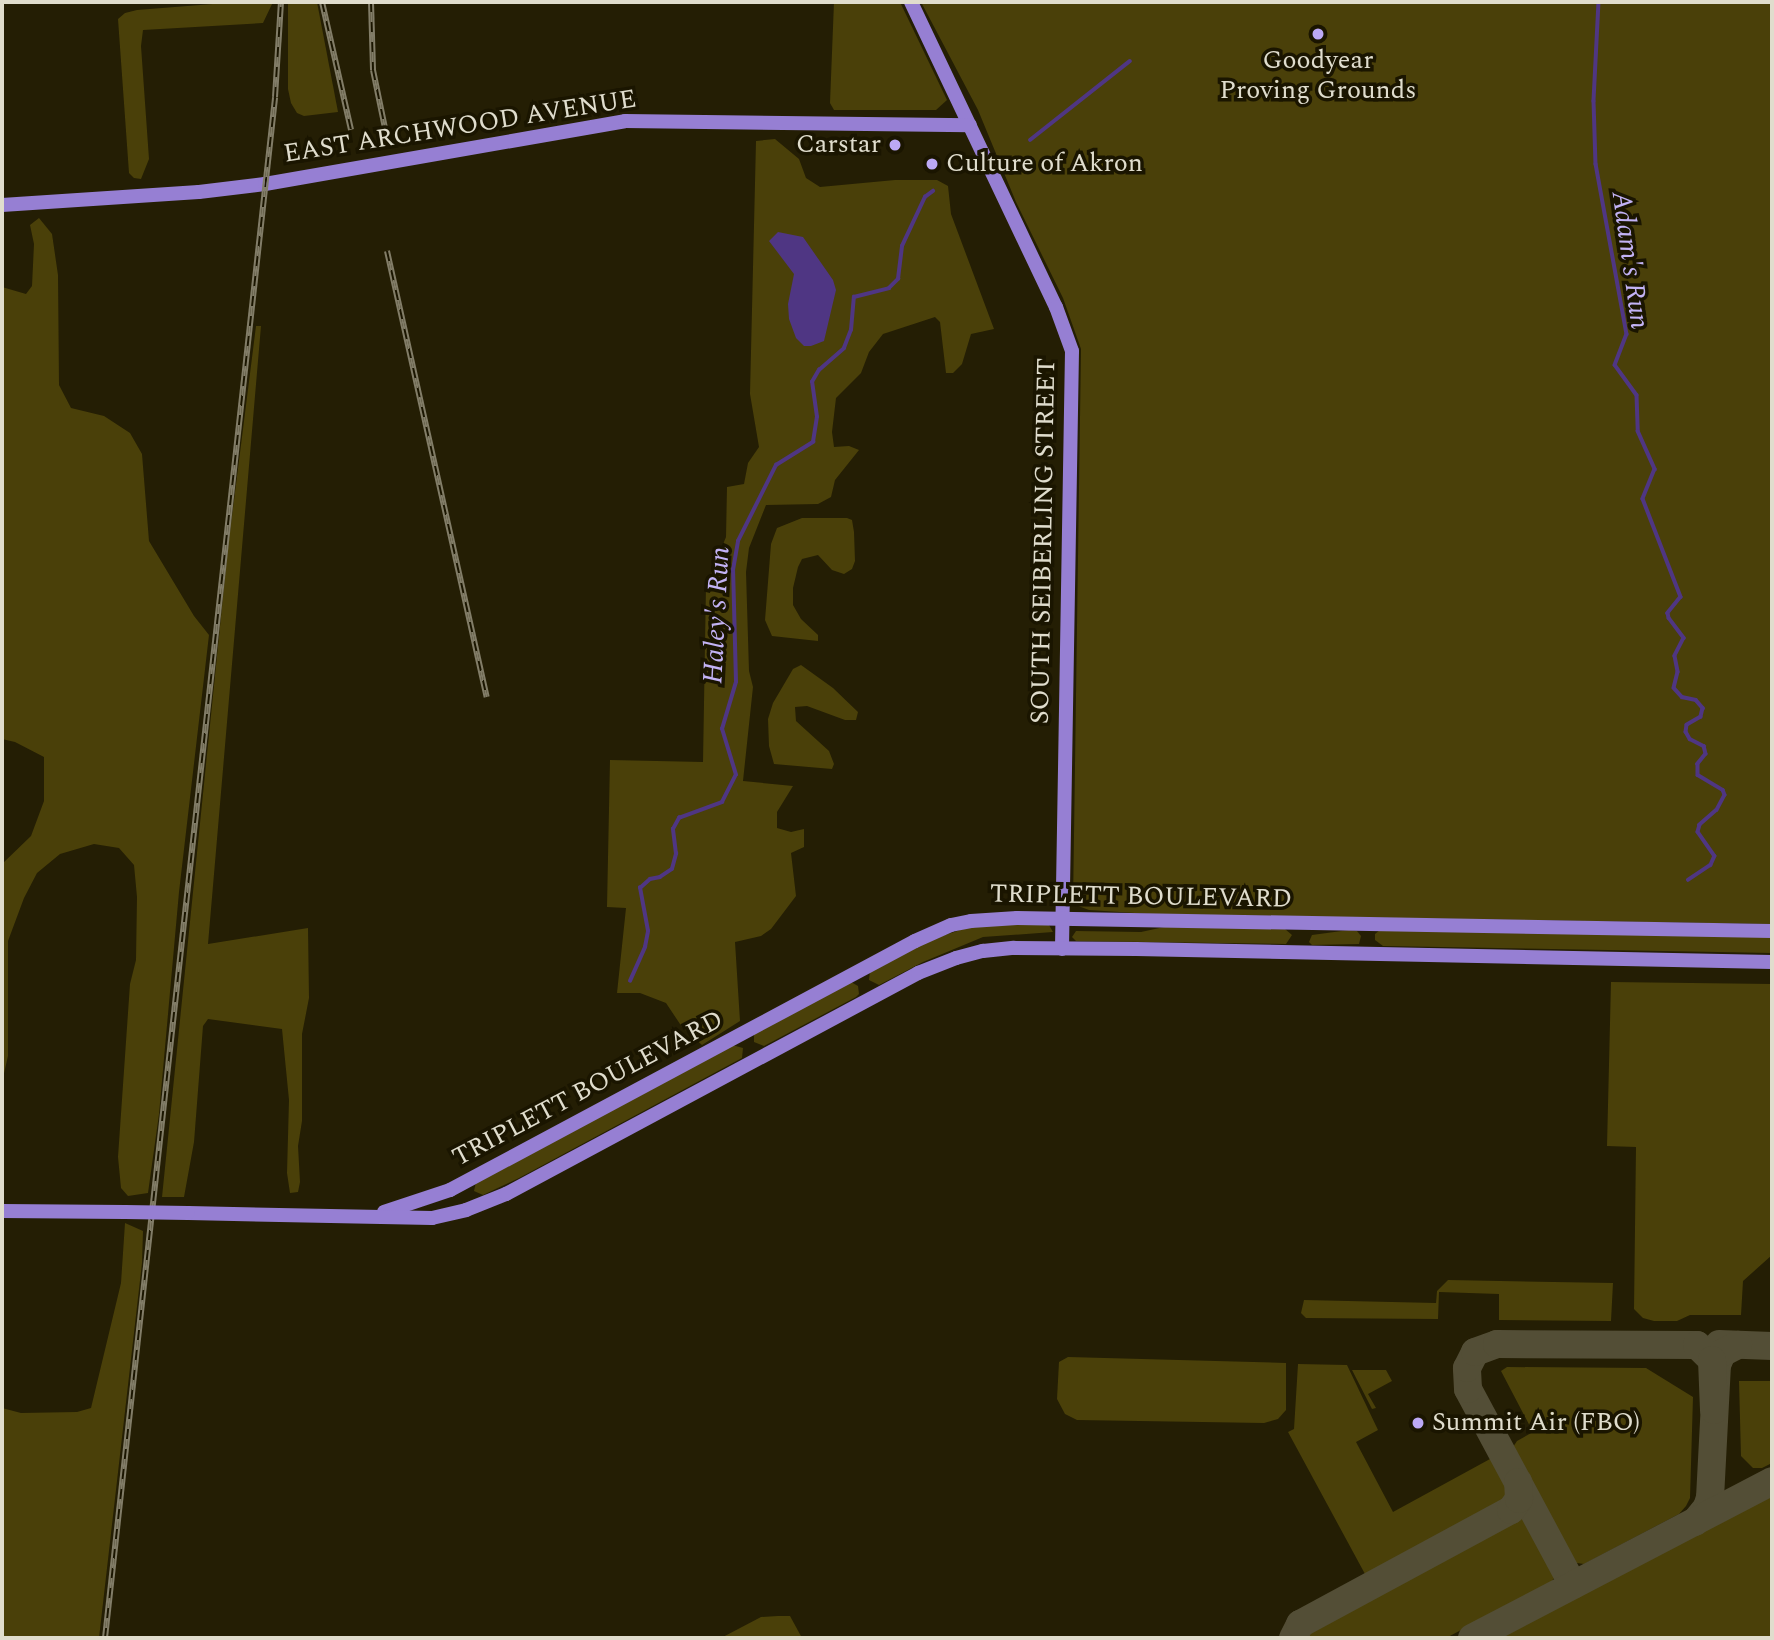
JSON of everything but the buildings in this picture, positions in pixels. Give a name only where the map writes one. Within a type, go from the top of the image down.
[{"type":"main road","name":"SOUTH SEIBERLING STREET","points":[[911,2],[1056,307],[1073,355],[1062,948]]},
{"type":"main road","name":"EAST ARCHWOOD AVENUE","points":[[2,205],[199,192],[279,182],[625,121],[970,125]]},
{"type":"main road","name":"TRIPLETT BOULEVARD","points":[[370,1216],[455,1188],[951,925],[987,919],[1063,919],[1772,931]]},
{"type":"main road","name":"TRIPLETT BOULEVARD","points":[[2,1210],[432,1218],[484,1204],[918,973],[972,953],[1014,948],[1062,948],[1772,962]]},
{"type":"shaded area","points":[[273,2],[263,23],[143,30],[141,46],[149,159],[141,179],[134,178],[129,173],[118,19],[125,13],[137,10]]},
{"type":"shaded area","points":[[288,2],[317,2],[338,112],[304,116],[297,113],[291,103],[288,89]]},
{"type":"shaded area","points":[[834,2],[900,2],[947,100],[936,110],[834,110],[830,103]]},
{"type":"shaded area","points":[[921,2],[1772,2],[1772,924],[1150,914],[1089,910],[1073,904],[1081,349],[1063,298],[1016,202],[978,110]]},
{"type":"shaded area","points":[[775,139],[799,159],[806,178],[820,187],[895,180],[937,180],[948,186],[951,214],[994,329],[971,334],[962,364],[953,373],[946,373],[940,322],[935,317],[883,334],[869,352],[861,373],[836,398],[832,432],[834,447],[849,446],[859,450],[835,480],[831,497],[818,504],[766,505],[749,548],[746,572],[749,671],[753,687],[743,781],[793,786],[777,812],[777,828],[791,832],[804,829],[804,847],[791,853],[796,896],[771,929],[761,936],[735,942],[740,1021],[702,1045],[682,1027],[666,1003],[640,993],[617,993],[626,908],[607,907],[610,760],[703,762],[706,585],[726,537],[727,487],[744,484],[748,463],[759,447],[750,394],[756,141]]},
{"type":"shaded area","points":[[39,218],[52,234],[58,275],[59,385],[71,408],[104,416],[130,433],[142,454],[149,541],[194,616],[209,635],[179,892],[159,1114],[148,1193],[128,1196],[121,1188],[118,1157],[130,984],[136,960],[137,897],[134,865],[119,848],[94,844],[60,854],[37,873],[24,898],[8,941],[8,1056],[2,1082],[2,864],[31,836],[44,801],[44,757],[15,742],[2,739],[2,287],[26,294],[32,286],[34,244],[30,225]]},
{"type":"shaded area","points":[[778,232],[803,237],[833,280],[836,290],[824,341],[811,346],[804,346],[796,338],[789,319],[788,304],[794,274],[769,241]]},
{"type":"shaded area","points":[[256,326],[261,326],[208,944],[308,928],[309,998],[302,1034],[302,1121],[298,1146],[300,1182],[298,1192],[290,1193],[287,1173],[289,1100],[282,1029],[208,1019],[203,1026],[194,1142],[184,1197],[162,1197],[228,548]]},
{"type":"shaded area","points":[[802,518],[847,518],[852,520],[854,532],[855,561],[852,569],[844,574],[832,570],[818,555],[802,559],[798,567],[793,588],[793,605],[801,619],[818,635],[818,641],[772,636],[765,620],[771,544],[777,528]]},
{"type":"shaded area","points":[[801,665],[833,688],[858,712],[856,720],[845,720],[807,706],[795,707],[796,721],[829,751],[834,764],[832,769],[774,764],[769,746],[768,719],[773,703],[793,669]]},
{"type":"shaded area","points":[[1049,925],[1053,932],[983,937],[923,962],[879,985],[869,980],[870,971],[926,941],[973,926]]},
{"type":"shaded area","points":[[1164,927],[1285,929],[1292,935],[1286,944],[1076,941],[1072,937],[1076,931],[1141,932]]},
{"type":"shaded area","points":[[1380,930],[1772,937],[1772,953],[1383,946],[1375,940],[1375,934]]},
{"type":"shaded area","points":[[1357,931],[1361,936],[1359,944],[1312,945],[1309,942],[1312,935]]},
{"type":"shaded area","points":[[851,982],[858,986],[859,994],[856,997],[764,1046],[754,1042],[754,1034]]},
{"type":"shaded area","points":[[1611,982],[1772,984],[1772,1255],[1743,1281],[1741,1315],[1690,1315],[1677,1321],[1654,1321],[1643,1318],[1634,1309],[1636,1147],[1607,1146]]},
{"type":"shaded area","points":[[732,1045],[743,1048],[742,1058],[519,1178],[483,1195],[474,1191],[476,1182]]},
{"type":"shaded area","points":[[125,1223],[143,1231],[142,1263],[99,1638],[2,1638],[2,1408],[21,1413],[77,1412],[91,1408],[121,1283]]},
{"type":"shaded area","points":[[1448,1280],[1613,1283],[1611,1321],[1499,1320],[1499,1294],[1439,1292],[1438,1319],[1306,1318],[1301,1313],[1304,1300],[1436,1303],[1437,1291]]},
{"type":"shaded area","points":[[1068,1357],[1286,1363],[1286,1410],[1278,1419],[1264,1423],[1077,1420],[1065,1414],[1057,1399],[1059,1362]]},
{"type":"shaded area","points":[[1298,1364],[1347,1365],[1378,1430],[1356,1442],[1393,1512],[1490,1459],[1495,1461],[1512,1492],[1510,1502],[1376,1575],[1365,1574],[1288,1432],[1294,1429]]},
{"type":"shaded area","points":[[1507,1367],[1646,1368],[1693,1397],[1690,1498],[1686,1506],[1679,1514],[1584,1564],[1570,1562],[1511,1450],[1517,1441],[1533,1432],[1501,1371]]},
{"type":"shaded area","points":[[1352,1370],[1386,1370],[1392,1381],[1368,1394],[1376,1408],[1372,1409]]},
{"type":"shaded area","points":[[1739,1381],[1772,1381],[1772,1463],[1762,1468],[1753,1468],[1741,1456]]},
{"type":"shaded area","points":[[1772,1487],[1772,1638],[1489,1638]]},
{"type":"shaded area","points":[[1518,1516],[1527,1518],[1555,1570],[1556,1576],[1550,1583],[1446,1638],[1302,1638],[1301,1633],[1306,1626]]},
{"type":"shaded area","points":[[790,1616],[802,1638],[721,1638],[761,1617]]},
{"type":"waterway","name":"Adam's Run","points":[[1599,2],[1594,101],[1596,164],[1627,334],[1615,365],[1637,395],[1638,431],[1655,469],[1643,499],[1681,597],[1668,613],[1684,638],[1675,656],[1678,672],[1674,688],[1682,697],[1696,700],[1703,708],[1701,717],[1687,725],[1686,732],[1690,739],[1704,746],[1706,754],[1698,764],[1698,775],[1723,790],[1725,795],[1717,810],[1700,825],[1698,832],[1715,856],[1711,865],[1689,880]]},
{"type":"waterway","name":"Haley's Run","points":[[1030,140],[1130,61]]},
{"type":"waterway","name":"Haley's Run","points":[[630,981],[645,947],[648,931],[640,888],[650,879],[660,877],[672,869],[676,854],[673,829],[679,818],[722,802],[736,775],[722,729],[736,682],[733,570],[738,541],[776,465],[813,442],[817,417],[812,382],[819,370],[844,348],[851,330],[854,297],[889,288],[898,279],[902,246],[925,197],[933,191]]},
{"type":"taxiway","points":[[1573,1585],[1468,1389],[1467,1368],[1475,1352],[1497,1344],[1697,1345],[1712,1360],[1714,1410]]},
{"type":"taxiway","points":[[1719,1344],[1772,1346]]},
{"type":"taxiway","points":[[1695,1522],[1707,1507],[1710,1498],[1717,1365],[1722,1353],[1738,1345]]},
{"type":"taxiway","points":[[1472,1638],[1772,1481]]},
{"type":"taxiway","points":[[1293,1638],[1300,1624],[1511,1510],[1519,1499],[1518,1482]]},
{"type":"railway","points":[[105,1638],[275,97],[281,2]]},
{"type":"railway","points":[[322,2],[351,130]]},
{"type":"railway","points":[[371,2],[373,70],[385,128]]},
{"type":"railway","points":[[387,251],[487,697]]},
{"type":"place","name":"Goodyear Proving Grounds","points":[[1318,34]]},
{"type":"place","name":"Carstar","points":[[895,145]]},
{"type":"place","name":"Culture of Akron","points":[[932,164]]},
{"type":"place","name":"Summit Air (FBO)","points":[[1418,1423]]}]
